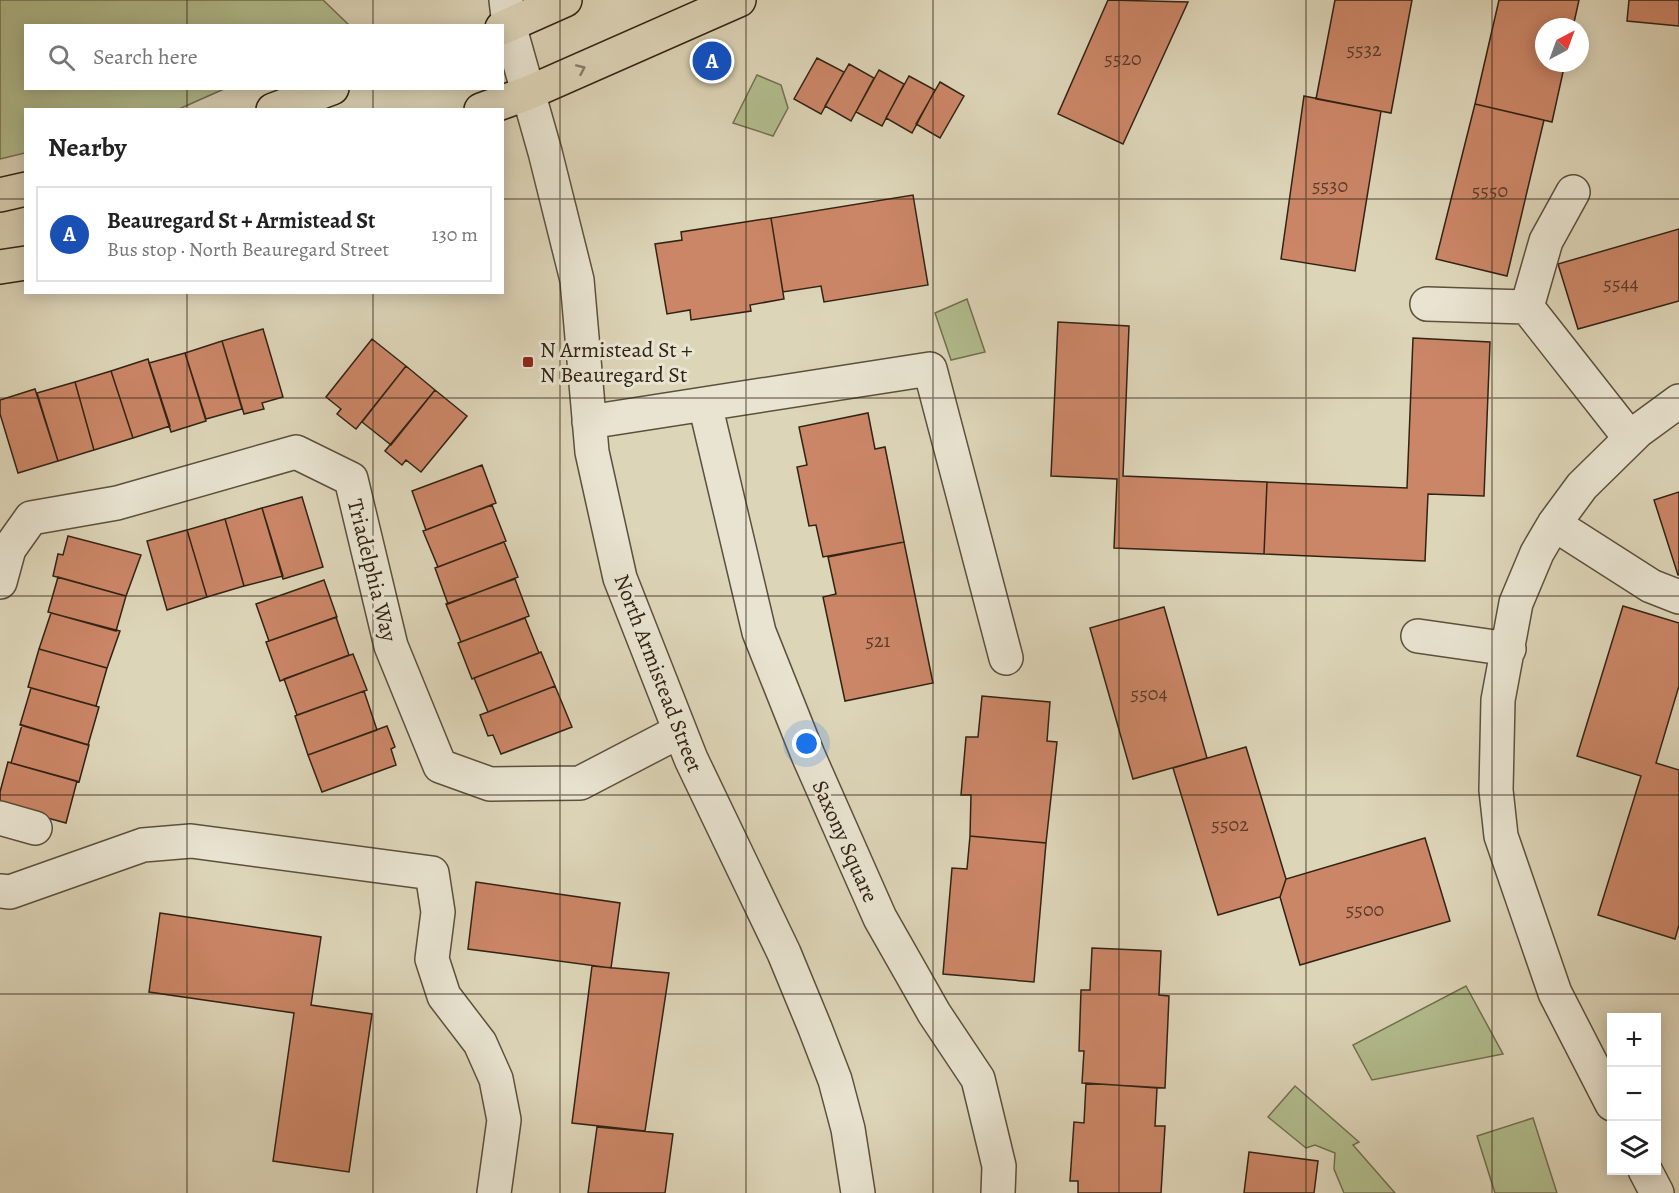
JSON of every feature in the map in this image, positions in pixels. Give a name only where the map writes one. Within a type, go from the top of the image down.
[{"type":"main road","points":[[508,13],[565,0]]},
{"type":"main road","points":[[487,108],[528,93],[739,0]]},
{"type":"main road","points":[[278,108],[327,90]]},
{"type":"main road","points":[[0,195],[24,189]]},
{"type":"main road","points":[[0,267],[24,263]]},
{"type":"street","name":"North Armistead Street","points":[[508,13],[576,280],[592,452],[620,578],[680,731],[784,953],[815,1028],[835,1080],[848,1129],[858,1193]]},
{"type":"street","points":[[1527,307],[1546,241],[1573,192]]},
{"type":"street","points":[[1427,304],[1527,307]]},
{"type":"street","points":[[1527,307],[1630,438]]},
{"type":"street","points":[[589,422],[930,369],[1006,657]]},
{"type":"street","points":[[1607,1096],[1555,993],[1501,836],[1496,790],[1498,711],[1516,603],[1536,553],[1582,486],[1630,438],[1679,400]]},
{"type":"street","name":"Saxony Square","points":[[705,404],[759,632],[808,755],[880,918],[934,1013],[978,1078],[999,1166],[998,1193]]},
{"type":"street","name":"Triadelphia Way","points":[[0,582],[9,549],[31,518],[117,502],[296,452],[351,479],[391,646],[440,766],[490,784],[579,783],[680,731]]},
{"type":"street","points":[[1554,524],[1651,586],[1679,597]]},
{"type":"street","points":[[1418,636],[1509,650]]},
{"type":"street","points":[[0,818],[35,828]]},
{"type":"street","points":[[0,891],[10,892],[143,845],[191,841],[432,873],[438,912],[432,959],[444,996],[480,1043],[496,1079],[504,1120],[494,1193]]},
{"type":"street","points":[[1648,1175],[1657,1193]]},
{"type":"green space","points":[[0,0],[323,0],[348,24],[24,24],[24,90],[222,90],[181,108],[24,108],[24,153],[0,159]]},
{"type":"green space","points":[[757,75],[781,85],[788,108],[773,136],[733,123]]},
{"type":"green space","points":[[967,299],[985,352],[951,360],[935,313]]},
{"type":"green space","points":[[1466,986],[1503,1054],[1372,1080],[1353,1045]]},
{"type":"green space","points":[[1295,1086],[1359,1142],[1353,1145],[1395,1193],[1344,1193],[1334,1169],[1335,1153],[1315,1145],[1306,1148],[1268,1117]]},
{"type":"green space","points":[[1533,1118],[1557,1193],[1495,1193],[1477,1136]]},
{"type":"building","points":[[1108,0],[1188,2],[1123,144],[1058,114]]},
{"type":"building","points":[[1335,0],[1412,0],[1391,113],[1316,99]]},
{"type":"building","points":[[1499,0],[1579,0],[1575,18],[1535,18],[1535,72],[1563,72],[1552,122],[1475,104]]},
{"type":"building","points":[[1629,0],[1679,0],[1679,26],[1627,21]]},
{"type":"building","points":[[817,58],[844,72],[821,114],[794,99]]},
{"type":"building","points":[[849,64],[874,78],[851,121],[825,106]]},
{"type":"building","points":[[879,70],[904,84],[882,126],[856,112]]},
{"type":"building","points":[[909,76],[935,90],[912,133],[886,118]]},
{"type":"building","points":[[940,82],[964,96],[940,138],[916,124]]},
{"type":"building","points":[[1304,96],[1381,111],[1355,271],[1281,259]]},
{"type":"building","points":[[1475,104],[1544,120],[1507,276],[1436,259]]},
{"type":"building","points":[[913,195],[928,285],[824,302],[821,286],[783,292],[771,218]]},
{"type":"building","points":[[771,218],[784,299],[750,305],[751,311],[691,320],[690,310],[667,314],[655,244],[682,240],[681,232]]},
{"type":"building","points":[[1679,229],[1679,301],[1578,329],[1558,264]]},
{"type":"building","points":[[1058,322],[1129,326],[1123,476],[1267,482],[1264,554],[1114,548],[1117,479],[1051,476]]},
{"type":"building","points":[[263,329],[283,397],[262,403],[264,409],[244,414],[222,341]]},
{"type":"building","points":[[1413,338],[1490,342],[1484,496],[1428,494],[1425,561],[1264,554],[1267,482],[1407,488]]},
{"type":"building","points":[[372,339],[406,366],[356,429],[337,414],[341,409],[326,397]]},
{"type":"building","points":[[222,341],[242,409],[206,419],[185,353]]},
{"type":"building","points":[[185,353],[206,421],[171,432],[149,363]]},
{"type":"building","points":[[148,359],[170,426],[133,438],[111,371]]},
{"type":"building","points":[[406,366],[435,390],[391,445],[362,422]]},
{"type":"building","points":[[111,371],[133,438],[94,450],[75,382]]},
{"type":"building","points":[[75,382],[94,450],[58,461],[37,393]]},
{"type":"building","points":[[35,389],[58,461],[18,473],[0,414],[0,400]]},
{"type":"building","points":[[435,390],[467,416],[421,472],[406,460],[402,465],[385,451]]},
{"type":"building","points":[[868,413],[875,449],[885,447],[904,542],[823,557],[816,525],[809,526],[797,467],[807,465],[799,427]]},
{"type":"building","points":[[482,465],[496,503],[426,530],[412,491]]},
{"type":"building","points":[[1679,492],[1679,575],[1678,575],[1654,500]]},
{"type":"building","points":[[302,497],[323,567],[283,579],[262,508]]},
{"type":"building","points":[[492,505],[506,541],[438,567],[423,531]]},
{"type":"building","points":[[262,508],[283,576],[244,586],[225,519]]},
{"type":"building","points":[[225,519],[244,586],[207,597],[187,530]]},
{"type":"building","points":[[187,530],[207,597],[167,610],[147,541]]},
{"type":"building","points":[[68,536],[141,555],[126,596],[53,576],[58,554],[63,555]]},
{"type":"building","points":[[504,542],[518,577],[448,604],[435,568]]},
{"type":"building","points":[[904,542],[933,683],[845,701],[823,597],[836,594],[828,557]]},
{"type":"building","points":[[58,577],[126,596],[116,631],[48,612]]},
{"type":"building","points":[[515,579],[529,616],[461,642],[446,604]]},
{"type":"building","points":[[324,580],[337,617],[269,641],[256,604]]},
{"type":"building","points":[[1623,606],[1679,623],[1679,686],[1656,763],[1679,770],[1679,925],[1675,939],[1598,915],[1641,776],[1577,756]]},
{"type":"building","points":[[1164,607],[1207,758],[1133,779],[1090,628]]},
{"type":"building","points":[[51,613],[120,631],[107,668],[39,649]]},
{"type":"building","points":[[336,617],[349,655],[280,681],[266,642]]},
{"type":"building","points":[[525,618],[539,653],[472,679],[458,643]]},
{"type":"building","points":[[39,649],[107,668],[96,706],[28,687]]},
{"type":"building","points":[[541,652],[555,686],[488,712],[474,678]]},
{"type":"building","points":[[353,654],[367,690],[297,715],[284,679]]},
{"type":"building","points":[[555,686],[572,727],[501,754],[493,735],[488,736],[480,715]]},
{"type":"building","points":[[31,688],[99,707],[88,745],[20,725]]},
{"type":"building","points":[[364,691],[377,730],[308,755],[295,716]]},
{"type":"building","points":[[982,696],[1050,702],[1047,741],[1057,742],[1046,843],[970,836],[971,795],[961,795],[966,737],[978,737]]},
{"type":"building","points":[[22,725],[89,745],[79,782],[11,763]]},
{"type":"building","points":[[387,726],[395,747],[391,749],[396,765],[322,792],[308,755]]},
{"type":"building","points":[[1246,747],[1286,879],[1280,897],[1218,915],[1173,768]]},
{"type":"building","points":[[8,762],[77,781],[66,823],[0,805],[0,792]]},
{"type":"building","points":[[970,836],[1046,843],[1034,982],[943,974],[952,868],[967,869]]},
{"type":"building","points":[[1425,838],[1450,921],[1300,965],[1280,897],[1286,879]]},
{"type":"building","points":[[476,882],[620,903],[611,968],[468,949]]},
{"type":"building","points":[[160,913],[321,937],[311,1005],[372,1014],[349,1172],[273,1161],[294,1013],[149,992]]},
{"type":"building","points":[[1092,948],[1161,951],[1159,995],[1169,996],[1165,1088],[1082,1083],[1084,1051],[1079,1051],[1081,990],[1090,990]]},
{"type":"building","points":[[592,966],[669,973],[645,1131],[572,1123]]},
{"type":"building","points":[[1086,1083],[1157,1088],[1155,1126],[1165,1126],[1161,1193],[1078,1193],[1078,1181],[1070,1181],[1074,1122],[1084,1123]]},
{"type":"building","points":[[597,1127],[673,1134],[665,1193],[588,1193]]},
{"type":"building","points":[[1249,1152],[1318,1161],[1314,1193],[1244,1193]]},
{"type":"place","name":"Beauregard St + Armistead St","points":[[712,61]]},
{"type":"place","name":"N Armistead St + N Beauregard St","points":[[528,362]]}]
